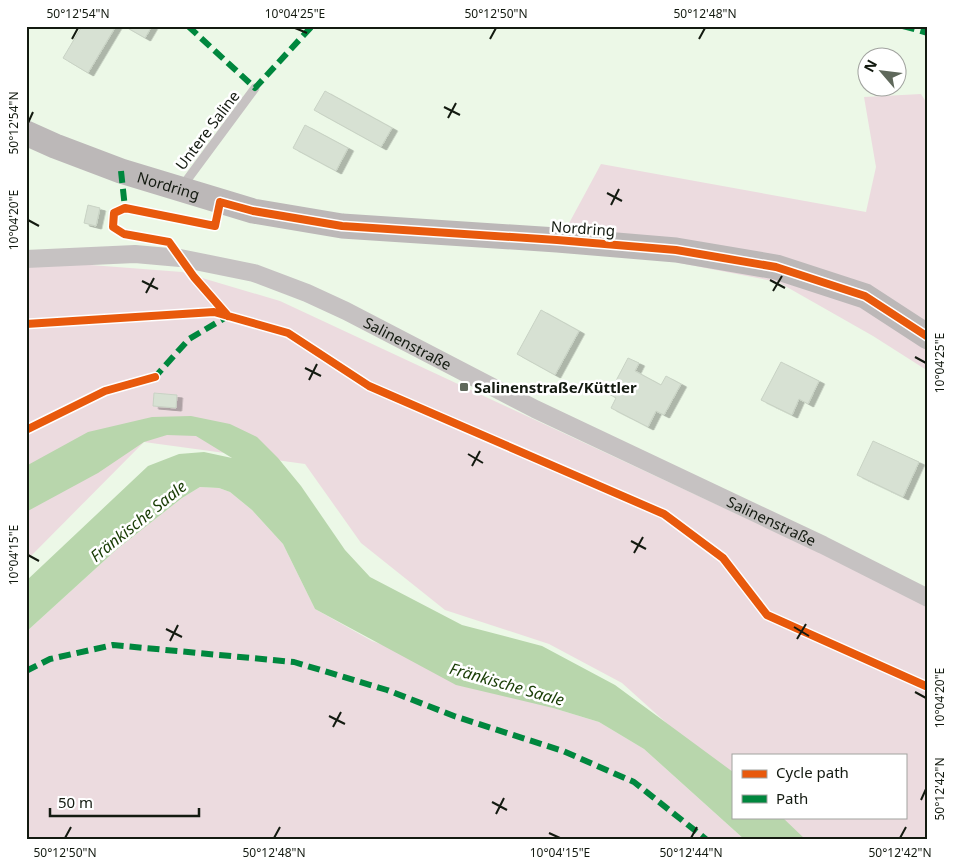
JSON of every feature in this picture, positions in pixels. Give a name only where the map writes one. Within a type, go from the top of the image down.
[{"type":"main road","name":"Nordring","points":[[26,133],[122,171],[253,211],[342,226],[558,240],[676,250],[776,267],[865,296],[928,337]]},
{"type":"street","name":"Salinenstraße","points":[[26,259],[135,254],[180,258],[254,274],[307,293],[346,311],[535,409],[823,545],[928,598]]},
{"type":"lane","name":"Untere Saline","points":[[180,189],[255,88]]},
{"type":"shaded area","points":[[921,94],[928,105],[928,371],[873,336],[778,282],[560,240],[601,164],[866,212],[876,167],[864,98],[906,98],[906,95]]},
{"type":"shaded area","points":[[26,260],[182,272],[280,301],[928,603],[928,840],[795,840],[772,818],[906,818],[906,754],[732,754],[732,782],[622,683],[549,644],[445,610],[361,543],[305,464],[144,442],[26,561]]},
{"type":"shaded area","points":[[200,487],[219,488],[230,492],[252,510],[283,544],[315,609],[372,641],[553,708],[599,722],[644,749],[745,840],[26,840],[26,632],[116,550],[182,498]]},
{"type":"water","name":"Fränkische Saale","points":[[191,416],[230,424],[257,437],[278,458],[301,486],[345,550],[370,577],[462,625],[542,646],[615,685],[732,771],[732,818],[783,818],[806,840],[745,840],[644,749],[599,722],[553,708],[456,685],[315,609],[283,544],[252,510],[230,492],[219,488],[200,487],[182,498],[116,550],[26,632],[26,581],[148,466],[179,454],[204,452],[232,458],[196,436],[167,435],[144,442],[98,473],[26,512],[26,466],[88,432],[152,417]]},
{"type":"building","points":[[82,26],[116,26],[88,73],[63,58]]},
{"type":"building","points":[[124,26],[152,26],[145,38]]},
{"type":"building","points":[[325,91],[392,128],[381,147],[314,110]]},
{"type":"building","points":[[305,125],[348,148],[336,171],[293,148]]},
{"type":"building","points":[[88,205],[100,208],[96,226],[84,223]]},
{"type":"building","points":[[541,310],[579,331],[555,375],[517,354]]},
{"type":"building","points":[[628,358],[639,363],[635,371],[661,385],[666,376],[681,384],[664,415],[656,411],[648,427],[611,408],[616,398],[609,394]]},
{"type":"building","points":[[781,362],[819,381],[808,404],[799,399],[792,415],[761,400]]},
{"type":"building","points":[[154,393],[177,395],[176,408],[153,406]]},
{"type":"building","points":[[873,441],[919,462],[903,497],[857,475]]},
{"type":"marked path","points":[[188,26],[255,88],[312,26]]},
{"type":"marked path","points":[[903,26],[928,33]]},
{"type":"marked path","points":[[121,171],[125,208]]},
{"type":"marked path","points":[[153,378],[189,339],[227,315]]},
{"type":"marked path","points":[[26,671],[50,659],[113,645],[294,662],[387,690],[454,716],[563,751],[634,782],[707,840]]},
{"type":"cycle path","points":[[228,316],[194,277],[169,242],[124,234],[113,227],[114,213],[125,208],[215,226],[220,202],[253,211],[342,226],[676,250],[776,267],[865,296],[928,337]]},
{"type":"cycle path","points":[[26,324],[214,312],[288,333],[369,386],[664,514],[723,558],[767,615],[928,687]]},
{"type":"cycle path","points":[[26,430],[105,391],[155,377]]},
{"type":"place","name":"Salinenstraße/Küttler","points":[[464,387]]}]
